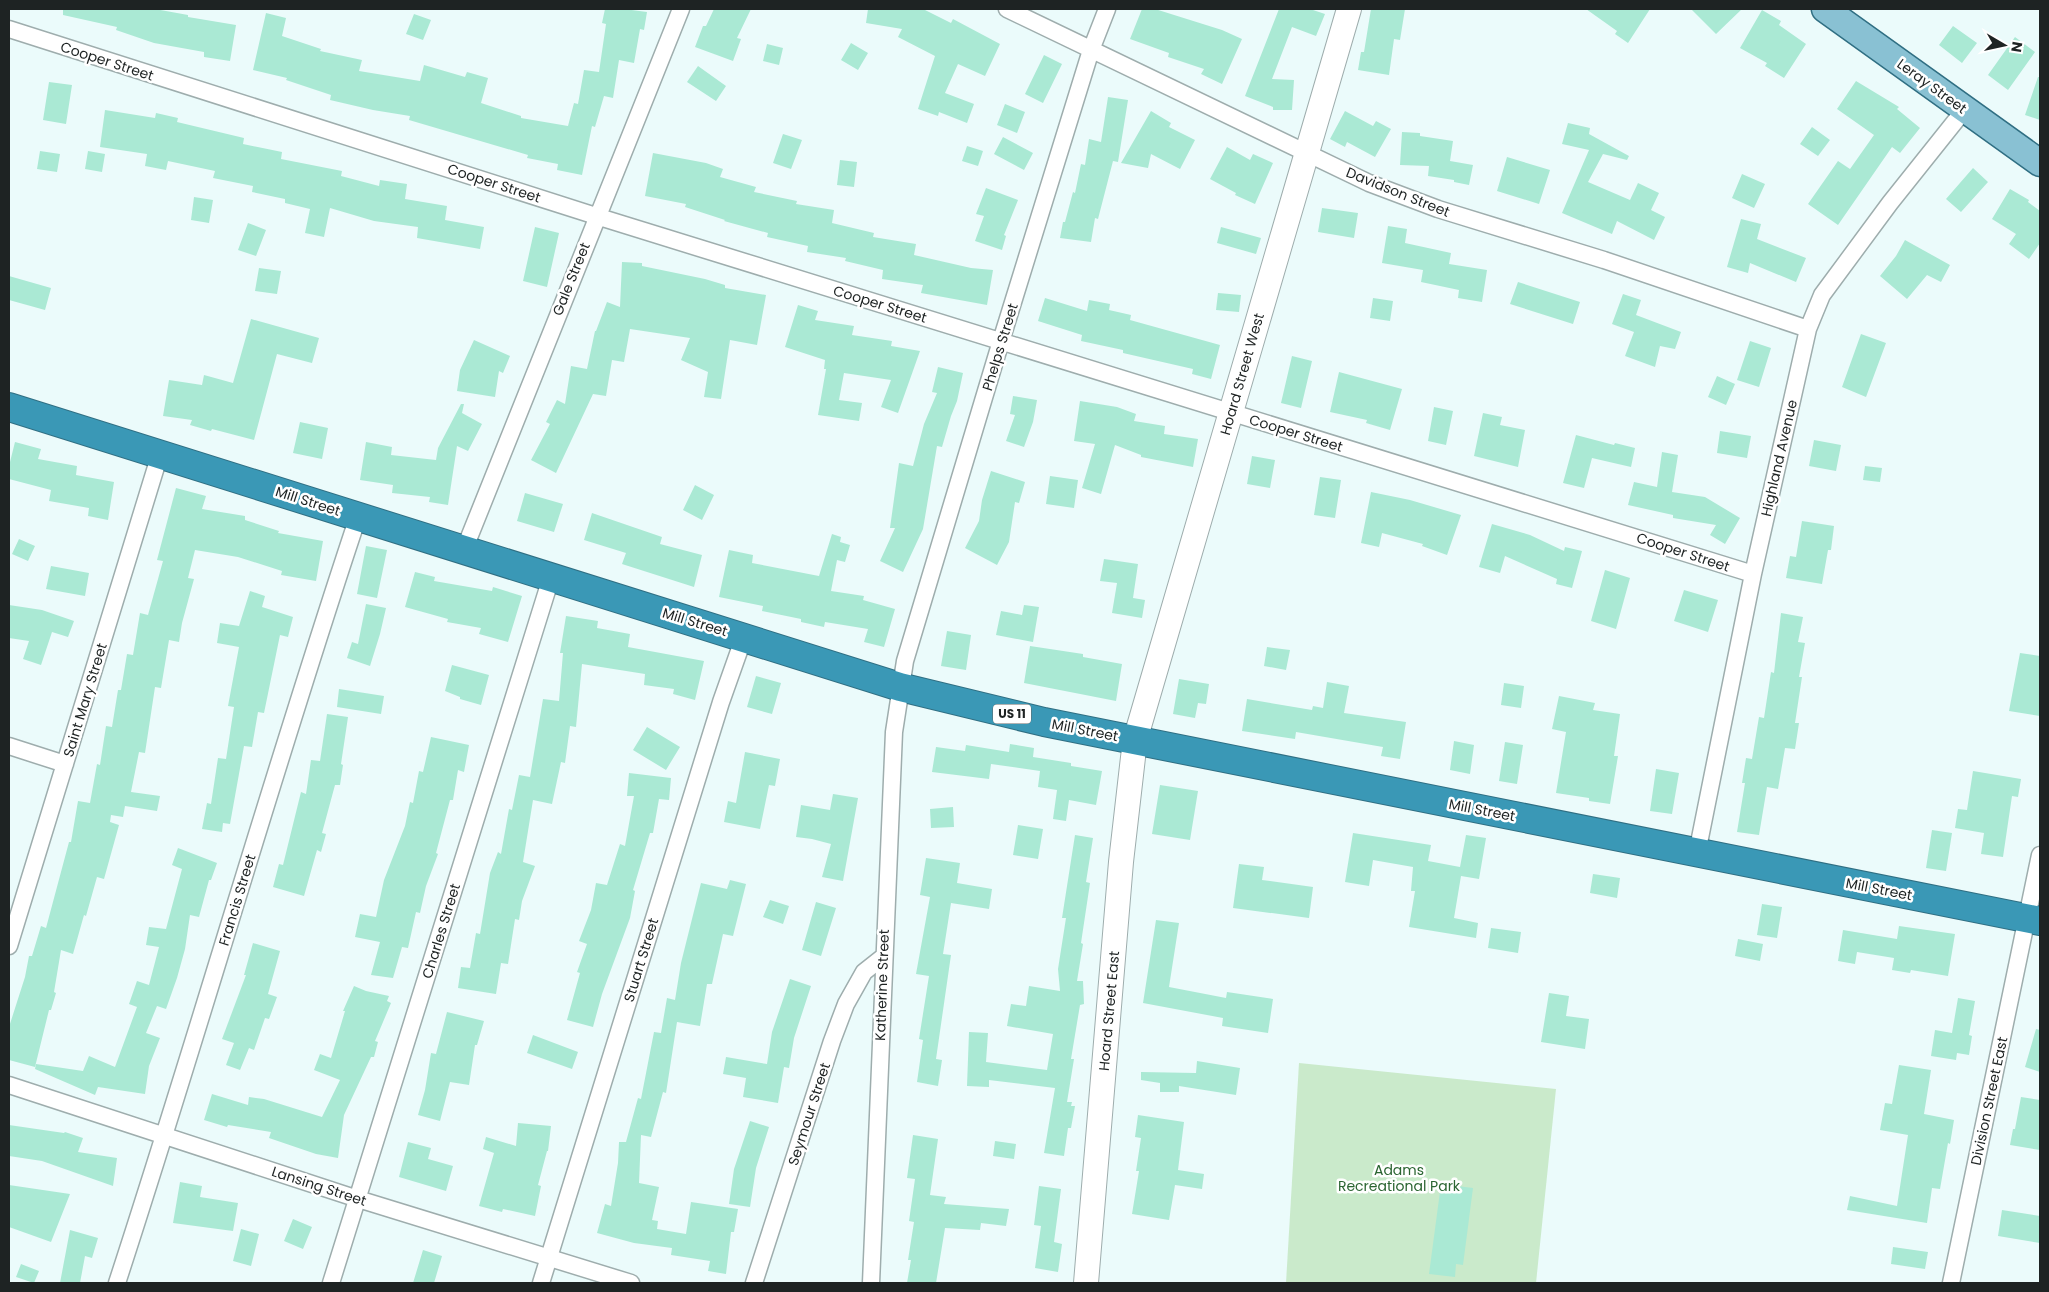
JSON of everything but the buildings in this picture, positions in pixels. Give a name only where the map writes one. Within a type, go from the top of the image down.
[{"type":"highway","name":"Mill Street","points":[[9,407],[900,687],[1044,722],[2034,920]]},
{"type":"main road","name":"Leray Street","points":[[1825,9],[2040,163]]},
{"type":"street","name":"Gale Street","points":[[464,550],[596,216],[681,9]]},
{"type":"street","name":"Davidson Street","points":[[1007,9],[1369,183],[1438,209],[1604,260],[1808,329]]},
{"type":"street","name":"Phelps Street","points":[[900,687],[905,661],[1001,341],[1092,50],[1107,9]]},
{"type":"street","name":"Hoard Street West","points":[[1135,740],[1349,9]]},
{"type":"street","name":"Cooper Street","points":[[9,30],[596,216],[1753,574]]},
{"type":"street","name":"Highland Avenue","points":[[1697,853],[1753,574],[1808,329],[1822,295],[1890,203],[1965,109]]},
{"type":"street","name":"Saint Mary Street","points":[[9,946],[160,454]]},
{"type":"street","name":"Francis Street","points":[[117,1283],[165,1136],[314,651],[358,517]]},
{"type":"street","name":"Charles Street","points":[[331,1283],[551,578]]},
{"type":"street","name":"Stuart Street","points":[[541,1283],[718,712],[744,637]]},
{"type":"street","name":"Katherine Street","points":[[871,1283],[883,958],[894,732],[900,687]]},
{"type":"street","name":"Hoard Street East","points":[[1086,1283],[1121,862],[1135,740]]},
{"type":"street","points":[[9,746],[65,764]]},
{"type":"street","name":"Division Street East","points":[[1951,1283],[2034,920],[2040,855]]},
{"type":"street","name":"Seymour Street","points":[[754,1283],[832,1041],[846,1004],[864,972],[883,958]]},
{"type":"street","name":"Lansing Street","points":[[9,1085],[358,1199],[631,1283]]},
{"type":"green space","name":"Adams Recreational Park","points":[[1299,1063],[1556,1089],[1536,1283],[1286,1283]]}]
